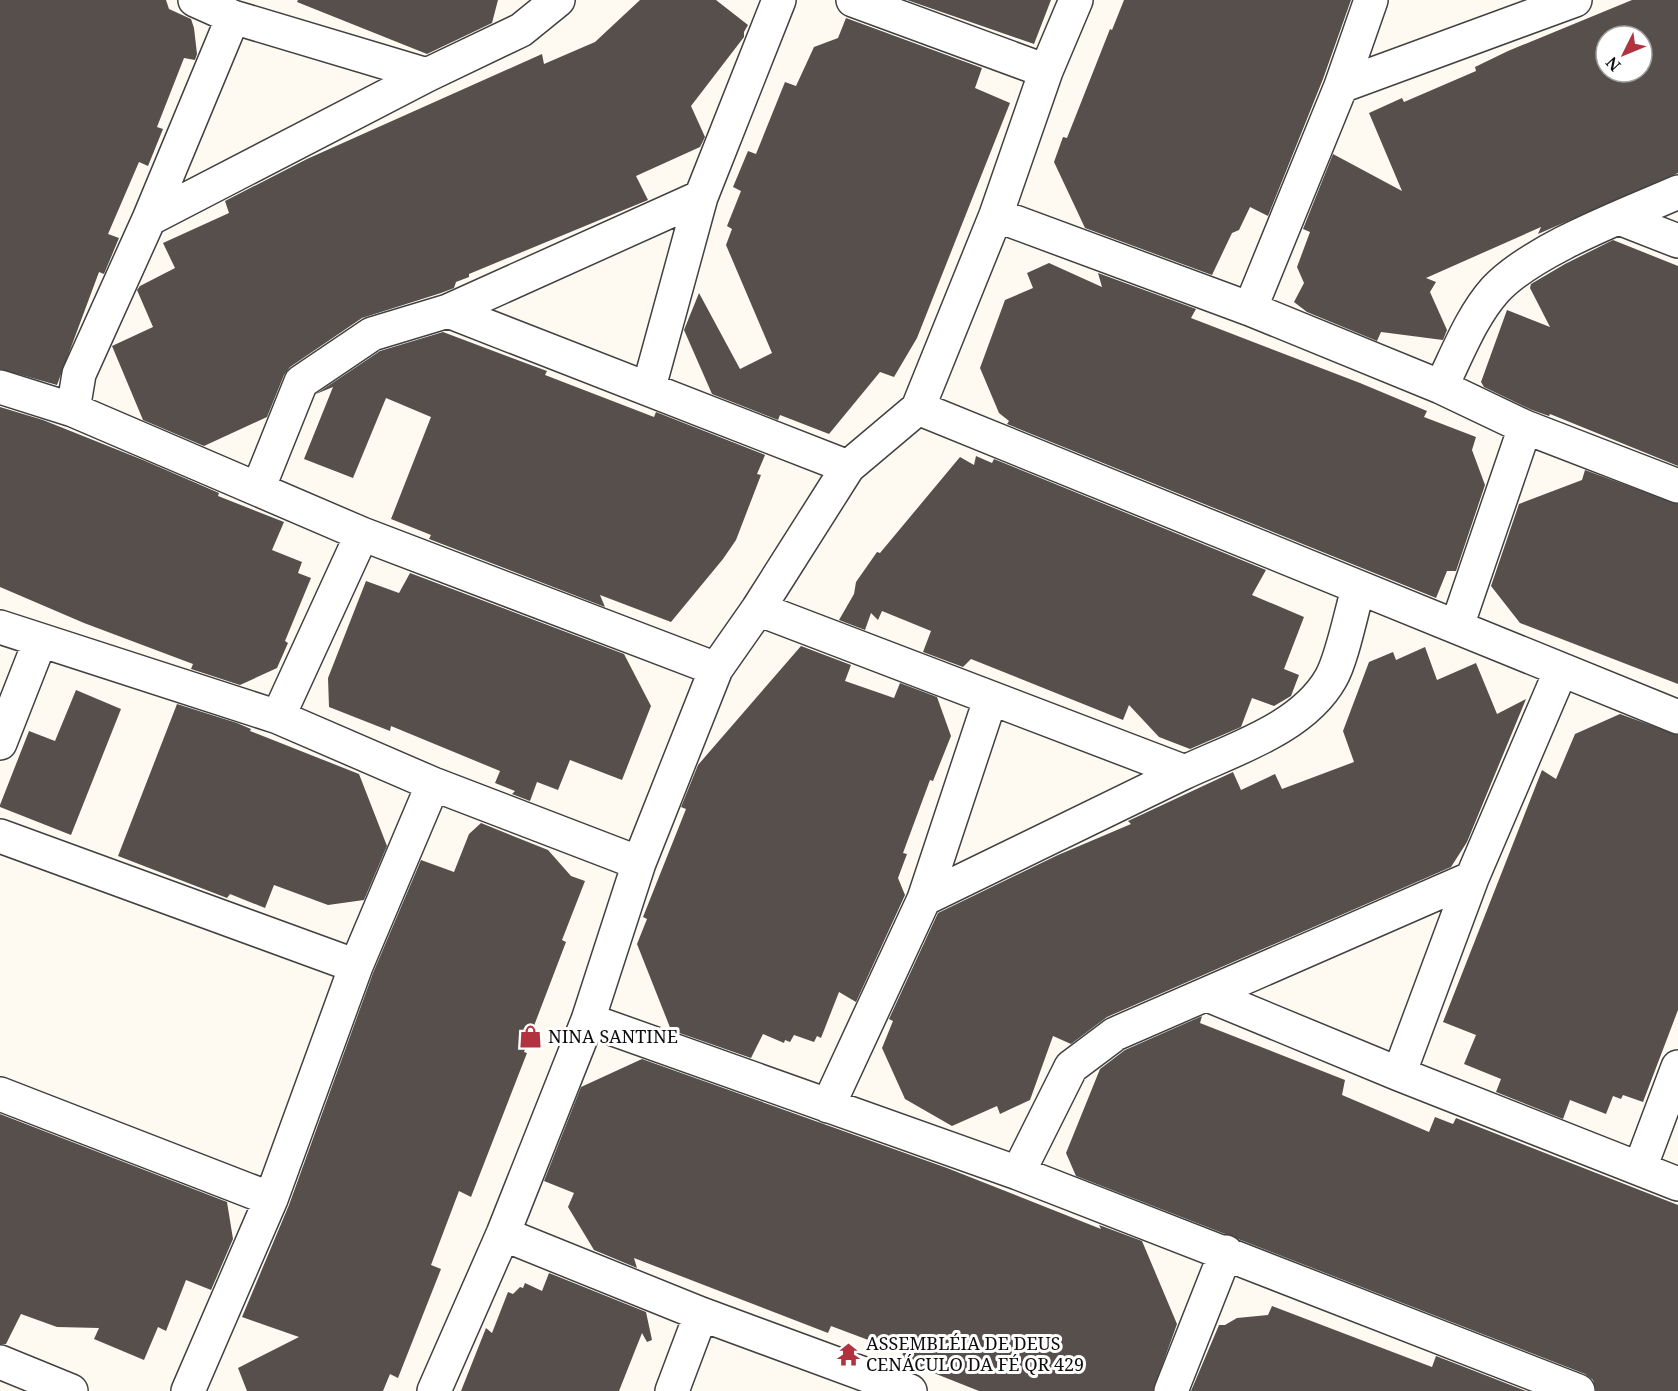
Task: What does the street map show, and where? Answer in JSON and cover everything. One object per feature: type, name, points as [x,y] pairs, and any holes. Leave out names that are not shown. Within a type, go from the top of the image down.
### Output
[{"type":"street","points":[[195,0],[233,17],[427,75]]},
{"type":"street","points":[[149,219],[427,75],[521,30],[558,0]]},
{"type":"street","points":[[649,387],[701,197],[779,0]]},
{"type":"street","points":[[853,0],[1046,71]]},
{"type":"street","points":[[434,1391],[503,1234],[588,1020],[639,863],[716,669],[758,609],[848,467],[918,408],[996,215],[1046,71],[1077,0]]},
{"type":"street","points":[[1250,309],[1341,86],[1371,0]]},
{"type":"street","points":[[1341,86],[1575,0]]},
{"type":"street","points":[[73,410],[79,374],[149,219],[233,17]]},
{"type":"street","points":[[1441,387],[1472,323],[1495,290],[1530,262],[1618,218],[1678,192]]},
{"type":"street","points":[[258,489],[301,382],[372,334],[448,311],[701,197]]},
{"type":"street","points":[[996,215],[1250,309],[1441,387],[1525,428],[1678,486]]},
{"type":"street","points":[[1618,218],[1678,241]]},
{"type":"street","points":[[448,311],[649,387],[848,467]]},
{"type":"street","points":[[0,387],[73,410],[362,534],[716,669]]},
{"type":"street","points":[[918,408],[1358,589],[1457,626],[1678,717]]},
{"type":"street","points":[[1457,626],[1525,428]]},
{"type":"street","points":[[278,717],[362,534]]},
{"type":"street","points":[[924,898],[1278,728],[1311,706],[1332,677],[1358,589]]},
{"type":"street","points":[[758,609],[990,700],[1185,772]]},
{"type":"street","points":[[0,627],[278,717],[433,784],[639,863]]},
{"type":"street","points":[[0,743],[40,641]]},
{"type":"street","points":[[1399,1074],[1472,878],[1561,670]]},
{"type":"street","points":[[828,1106],[924,898],[990,700]]},
{"type":"street","points":[[188,1391],[271,1200],[356,966],[433,784]]},
{"type":"street","points":[[0,836],[356,966]]},
{"type":"street","points":[[1018,1173],[1071,1067],[1116,1034],[1472,878]]},
{"type":"street","points":[[1208,995],[1399,1074],[1678,1184]]},
{"type":"street","points":[[588,1020],[1018,1173],[1226,1252],[1578,1391]]},
{"type":"street","points":[[1640,1168],[1678,1066]]},
{"type":"street","points":[[0,1094],[271,1200]]},
{"type":"street","points":[[503,1234],[701,1314],[910,1391]]},
{"type":"street","points":[[1170,1391],[1226,1252]]},
{"type":"street","points":[[672,1391],[701,1314]]},
{"type":"street","points":[[0,1362],[71,1391]]},
{"type":"building","points":[[0,0],[166,0],[169,9],[191,19],[194,28],[197,54],[195,60],[184,58],[157,127],[163,129],[148,166],[139,162],[108,234],[119,238],[104,274],[99,272],[57,385],[0,369]]},
{"type":"building","points":[[298,0],[498,0],[492,23],[427,54],[297,2]]},
{"type":"building","points":[[640,0],[716,0],[748,25],[744,37],[691,106],[705,137],[700,147],[636,176],[648,200],[469,274],[469,277],[456,282],[454,288],[362,318],[290,367],[284,375],[267,417],[204,446],[143,420],[112,346],[153,327],[137,290],[140,286],[175,268],[163,243],[229,213],[225,201],[307,159],[542,54],[544,64],[595,42]]},
{"type":"building","points":[[907,0],[1051,0],[1034,44]]},
{"type":"building","points":[[1124,0],[1351,0],[1323,79],[1268,216],[1250,207],[1239,230],[1232,233],[1212,275],[1085,228],[1054,162],[1063,137],[1067,138],[1110,29],[1112,30]]},
{"type":"building","points":[[1632,0],[1678,0],[1678,173],[1538,234],[1541,227],[1426,278],[1436,282],[1430,292],[1447,330],[1443,340],[1381,332],[1377,341],[1307,312],[1294,302],[1304,283],[1297,267],[1310,232],[1303,229],[1333,154],[1402,191],[1369,113],[1402,98],[1404,102],[1476,71],[1475,67]]},
{"type":"building","points":[[846,18],[982,68],[975,88],[1010,103],[917,338],[894,377],[880,372],[829,434],[780,415],[778,420],[712,394],[684,330],[699,293],[740,369],[772,353],[726,245],[732,229],[727,226],[741,191],[733,187],[748,151],[756,154],[785,82],[796,86],[814,47],[838,38]]},
{"type":"building","points":[[1613,240],[1678,266],[1678,466],[1550,414],[1549,416],[1532,410],[1484,387],[1481,382],[1507,310],[1550,327],[1530,288],[1531,284]]},
{"type":"building","points":[[1049,263],[1102,287],[1098,273],[1196,309],[1191,318],[1360,383],[1427,411],[1424,417],[1476,437],[1472,450],[1485,485],[1456,571],[1447,571],[1436,598],[1007,424],[1009,421],[999,413],[980,368],[1005,300],[1033,288],[1027,273]]},
{"type":"building","points":[[443,332],[547,371],[545,375],[654,417],[656,412],[765,455],[757,474],[761,475],[736,540],[671,622],[600,595],[605,607],[429,539],[431,535],[391,519],[431,417],[386,398],[353,478],[304,459],[333,387],[316,394],[380,351]]},
{"type":"building","points":[[0,407],[43,420],[143,460],[219,493],[218,496],[284,522],[272,550],[302,562],[298,573],[311,578],[285,641],[288,643],[277,668],[240,685],[191,669],[193,664],[84,623],[0,587]]},
{"type":"building","points":[[976,456],[992,463],[994,459],[1266,570],[1252,595],[1304,617],[1284,669],[1299,675],[1291,696],[1274,706],[1252,698],[1241,727],[1190,749],[1159,737],[1129,705],[1123,720],[971,659],[963,667],[923,652],[931,631],[882,611],[878,620],[871,613],[865,630],[839,620],[854,594],[856,582],[877,552],[880,553],[960,457],[974,465]]},
{"type":"building","points":[[1585,470],[1678,504],[1678,684],[1520,623],[1491,586],[1519,504],[1582,480]]},
{"type":"building","points":[[410,573],[624,654],[651,706],[622,780],[570,760],[558,790],[537,782],[530,801],[512,794],[515,791],[495,783],[500,771],[391,726],[390,731],[329,707],[328,678],[366,581],[399,593]]},
{"type":"building","points":[[801,646],[851,665],[845,681],[894,698],[900,683],[937,697],[951,736],[933,781],[930,780],[903,853],[907,854],[898,878],[905,895],[856,1002],[839,992],[821,1038],[817,1036],[814,1042],[794,1035],[790,1042],[785,1040],[784,1043],[763,1034],[751,1058],[671,1030],[637,944],[647,919],[643,917],[686,809],[681,807],[698,765]]},
{"type":"building","points":[[1425,647],[1437,680],[1476,663],[1497,714],[1526,699],[1467,842],[1451,867],[1107,1017],[1071,1044],[1053,1036],[1030,1100],[1000,1114],[997,1106],[952,1126],[905,1099],[882,1048],[893,1021],[889,1019],[938,913],[1058,855],[1131,824],[1128,821],[1233,772],[1241,790],[1275,774],[1282,789],[1354,762],[1343,731],[1369,662],[1393,652],[1396,660]]},
{"type":"building","points":[[76,690],[121,709],[71,835],[0,807],[0,805],[29,731],[55,741]]},
{"type":"building","points":[[177,704],[237,723],[251,729],[250,731],[359,774],[387,846],[364,900],[328,905],[274,885],[265,908],[230,894],[227,898],[118,856]]},
{"type":"building","points":[[1620,714],[1678,735],[1678,1010],[1643,1102],[1623,1095],[1621,1099],[1613,1096],[1606,1114],[1570,1100],[1563,1119],[1496,1092],[1501,1079],[1464,1064],[1476,1035],[1443,1022],[1542,770],[1556,779],[1575,734]]},
{"type":"building","points":[[481,823],[548,850],[571,876],[585,881],[562,940],[566,942],[524,1052],[527,1053],[471,1197],[459,1191],[431,1265],[441,1269],[398,1378],[390,1374],[383,1391],[247,1391],[238,1368],[299,1337],[242,1317],[289,1205],[373,973],[421,860],[454,872],[469,834]]},
{"type":"building","points":[[1202,1016],[1200,1023],[1345,1080],[1342,1095],[1429,1132],[1435,1117],[1453,1124],[1456,1118],[1678,1205],[1678,1391],[1596,1391],[1593,1380],[1585,1374],[1076,1176],[1066,1153],[1100,1069],[1125,1050]]},
{"type":"building","points":[[642,1059],[947,1168],[1101,1229],[1099,1225],[1142,1241],[1177,1324],[1153,1391],[979,1391],[901,1360],[903,1353],[831,1326],[828,1333],[634,1258],[637,1268],[594,1250],[568,1207],[574,1193],[544,1181],[581,1087]]},
{"type":"building","points":[[0,1114],[227,1202],[233,1239],[211,1290],[186,1280],[166,1331],[158,1327],[144,1360],[94,1339],[99,1328],[57,1327],[21,1314],[6,1344],[0,1344]]},
{"type":"building","points":[[549,1273],[646,1312],[652,1340],[647,1342],[642,1333],[619,1391],[461,1391],[486,1328],[492,1333],[508,1292],[513,1294],[520,1287],[523,1288],[525,1283],[542,1291]]},
{"type":"building","points":[[1272,1306],[1432,1367],[1436,1356],[1526,1391],[1191,1391],[1219,1325],[1225,1325],[1237,1318],[1268,1315]]},
{"type":"place","name":"NINA SANTINE","points":[[530,1037]]},
{"type":"place","name":"ASSEMBLÉIA DE DEUS CENÁCULO DA FÉ QR 429","points":[[848,1354]]}]
